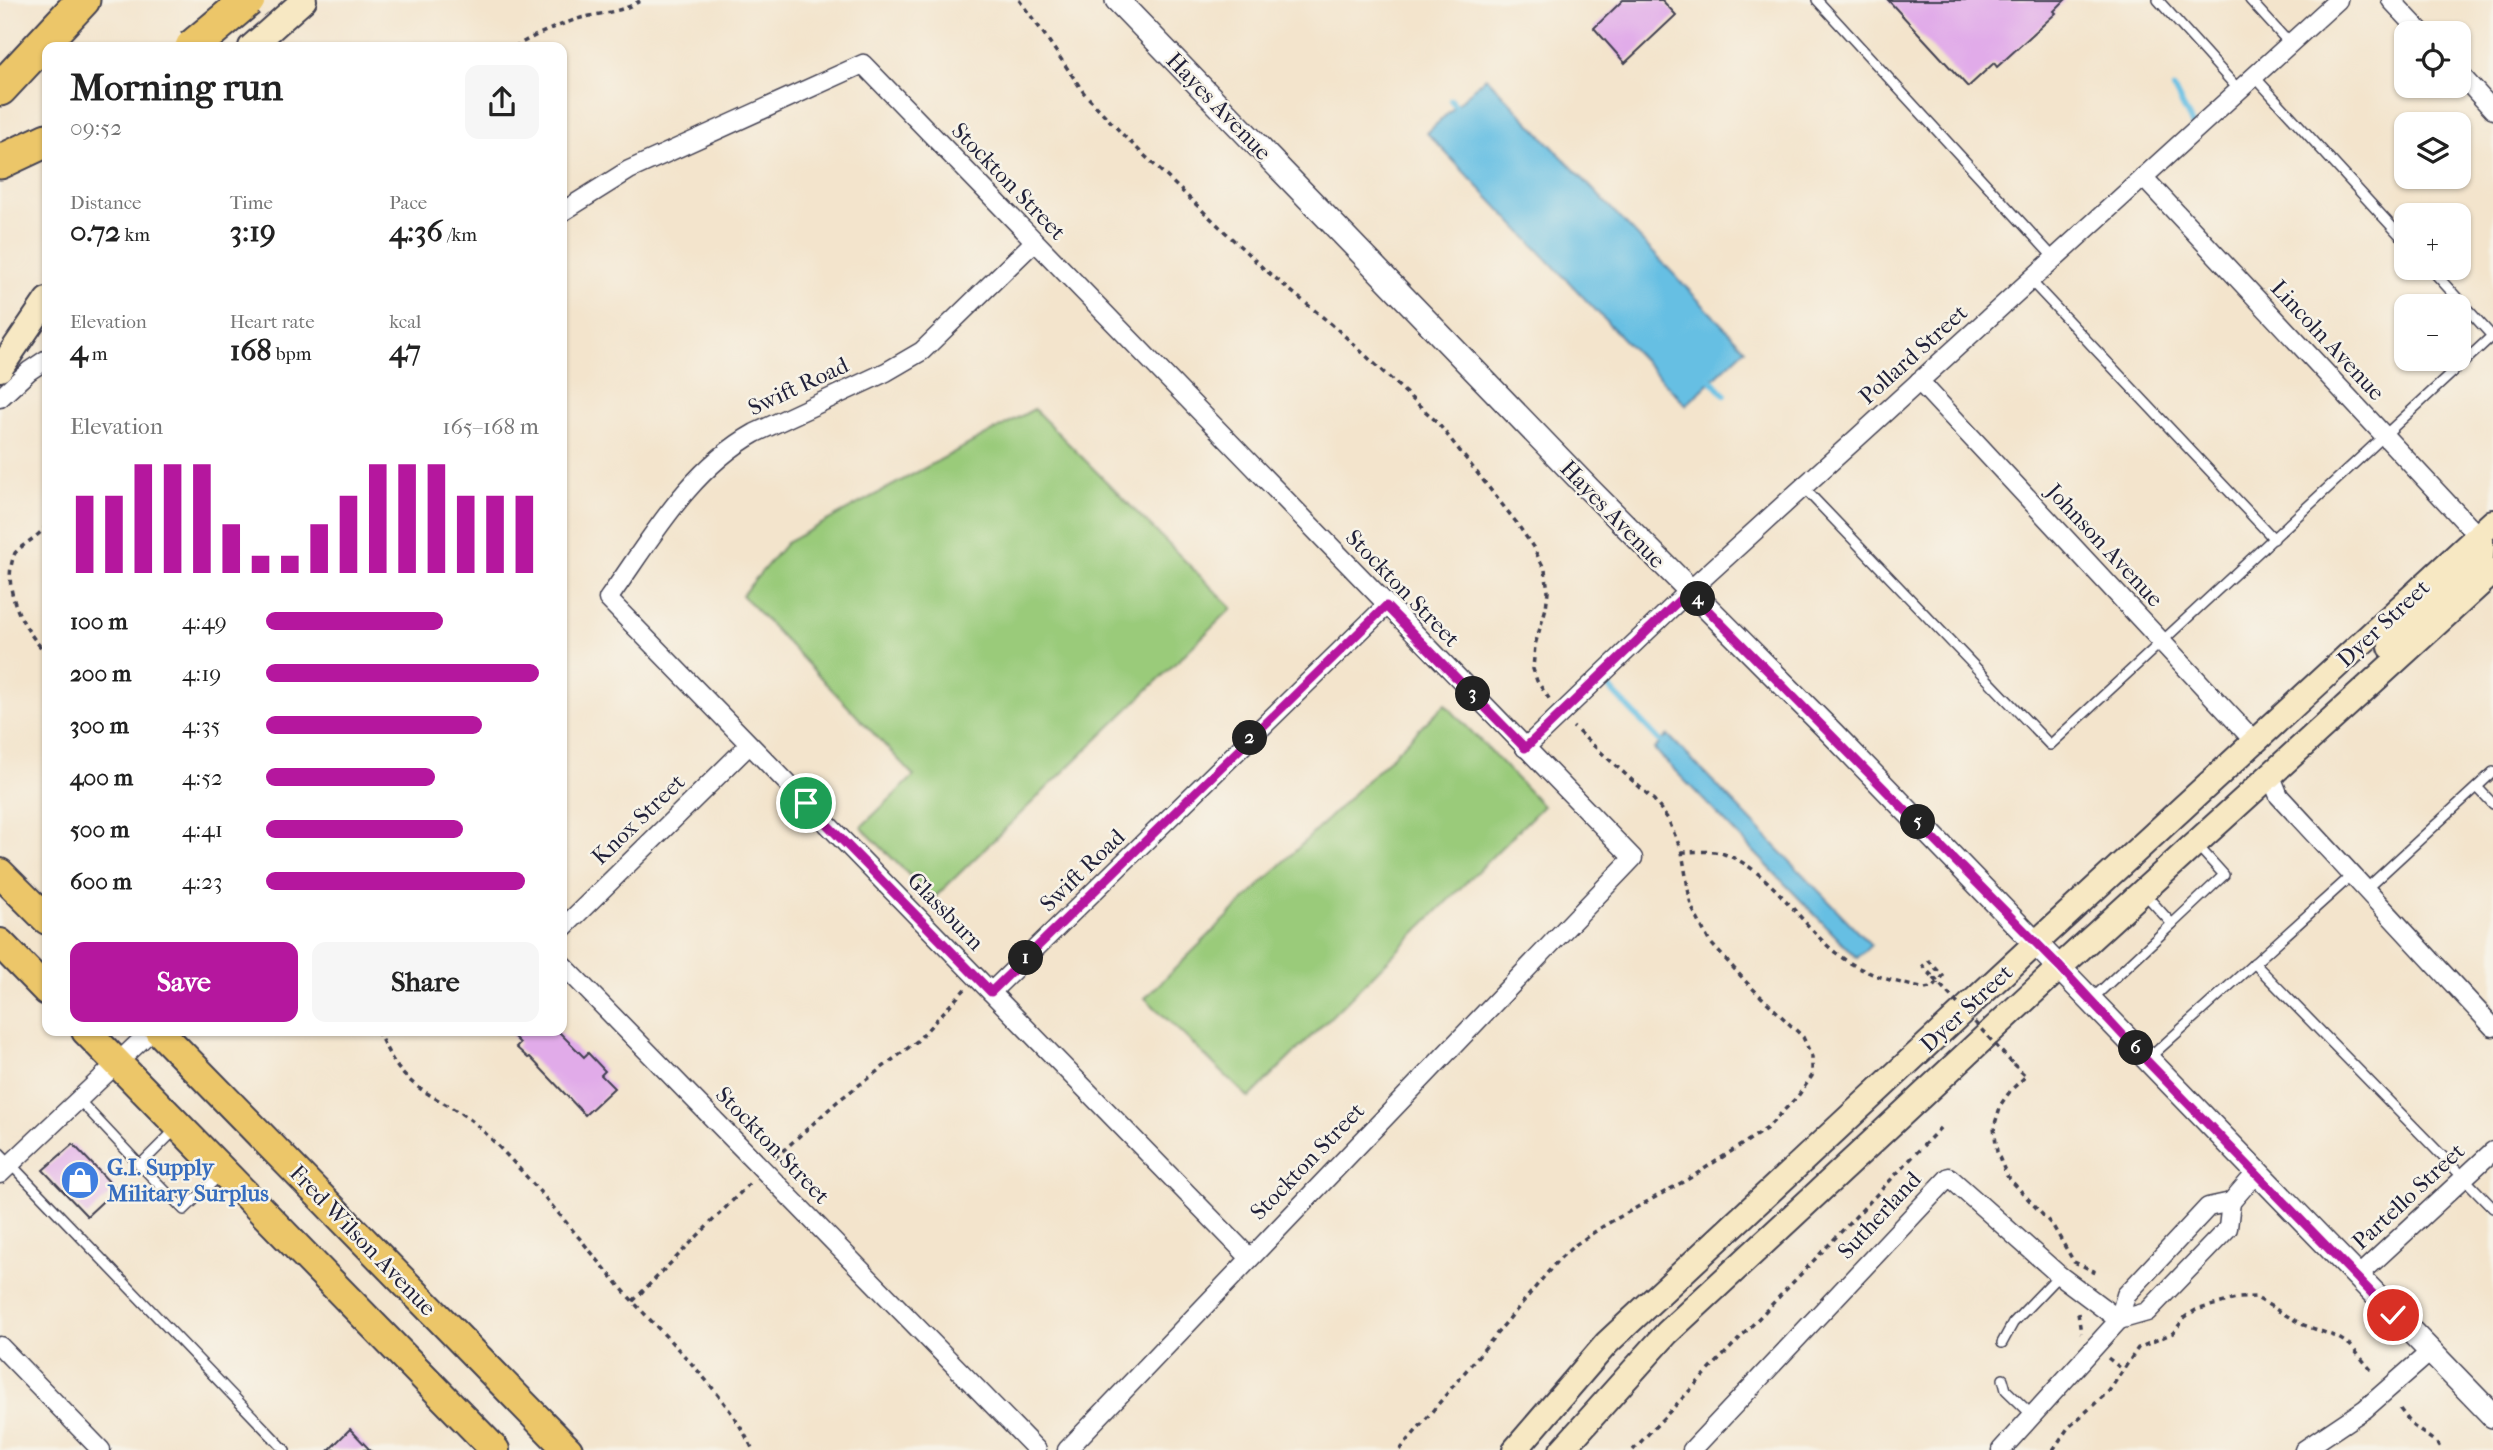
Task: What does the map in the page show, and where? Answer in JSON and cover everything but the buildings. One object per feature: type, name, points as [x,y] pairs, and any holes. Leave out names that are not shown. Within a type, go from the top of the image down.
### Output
[{"type":"highway","points":[[44,42],[83,0]]},
{"type":"highway","points":[[198,42],[248,0]]},
{"type":"highway","points":[[0,89],[42,44]]},
{"type":"highway","points":[[0,162],[42,142]]},
{"type":"main road","points":[[196,42],[226,0]]},
{"type":"main road","points":[[257,42],[304,0]]},
{"type":"main road","points":[[0,369],[42,307]]},
{"type":"main road","points":[[2364,688],[2378,662],[2414,620],[2481,557],[2486,529]]},
{"type":"main road","name":"Dyer Street","points":[[1516,1450],[1606,1343],[2486,529]]},
{"type":"main road","name":"Dyer Street","points":[[1562,1450],[1667,1333],[2142,891],[2492,575]]},
{"type":"main road","points":[[0,873],[42,915]]},
{"type":"main road","points":[[0,943],[42,986]]},
{"type":"main road","points":[[91,1036],[495,1450]]},
{"type":"main road","name":"Fred Wilson Avenue","points":[[164,1036],[568,1450]]},
{"type":"street","name":"Hayes Avenue","points":[[1117,0],[1689,591],[2060,967],[2146,1060],[2493,1416]]},
{"type":"street","name":"Pollard Street","points":[[1525,748],[1689,591],[2338,0]]},
{"type":"street","points":[[2392,0],[2411,21]]},
{"type":"street","name":"Stockton Street","points":[[567,209],[629,170],[863,64],[1633,858],[1067,1450]]},
{"type":"street","points":[[2471,86],[2493,110]]},
{"type":"street","name":"Lincoln Avenue","points":[[2143,177],[2384,436],[2486,529]]},
{"type":"street","name":"Swift Road","points":[[608,599],[672,508],[717,458],[755,433],[886,372],[922,351],[1034,242]]},
{"type":"street","points":[[0,398],[42,362]]},
{"type":"street","name":"Johnson Avenue","points":[[1919,381],[2255,743]]},
{"type":"street","name":"Glassburn","points":[[608,599],[1249,1257]]},
{"type":"street","name":"Swift Road","points":[[991,992],[1386,606]]},
{"type":"street","name":"Knox Street","points":[[567,924],[749,745]]},
{"type":"street","points":[[2270,774],[2279,796],[2493,1027]]},
{"type":"street","name":"Stockton Street","points":[[567,969],[1037,1450]]},
{"type":"street","points":[[4,1164],[79,1100],[146,1036]]},
{"type":"street","name":"Partello Street","points":[[2357,1277],[2493,1151]]},
{"type":"street","points":[[2119,1320],[2147,1312],[2228,1228],[2231,1202],[2256,1173]]},
{"type":"street","name":"Sutherland","points":[[1692,1450],[1949,1177],[2059,1275],[2119,1320]]},
{"type":"street","points":[[2001,1450],[2119,1320],[2126,1294],[2208,1207],[2231,1202]]},
{"type":"street","points":[[0,1346],[101,1450]]},
{"type":"street","points":[[2304,1450],[2365,1409],[2430,1352]]},
{"type":"lane","points":[[1817,0],[2054,258]]},
{"type":"lane","points":[[2158,0],[2239,90]]},
{"type":"lane","points":[[2250,0],[2290,44]]},
{"type":"lane","points":[[2254,76],[2394,229]]},
{"type":"lane","points":[[2030,280],[2274,539]]},
{"type":"lane","points":[[1803,487],[2050,745],[2493,335],[2441,280]]},
{"type":"lane","points":[[2365,890],[2493,772]]},
{"type":"lane","points":[[2477,787],[2493,804]]},
{"type":"lane","points":[[2091,1000],[2224,876],[2195,843]]},
{"type":"lane","points":[[2146,1060],[2351,876]]},
{"type":"lane","points":[[2142,891],[2172,924]]},
{"type":"lane","points":[[2255,962],[2493,1208]]},
{"type":"lane","points":[[79,1100],[184,1210],[223,1171]]},
{"type":"lane","points":[[140,1165],[179,1126]]},
{"type":"lane","points":[[4,1164],[285,1450]]},
{"type":"lane","points":[[2002,1343],[2013,1323],[2059,1275]]},
{"type":"lane","points":[[2003,1379],[2006,1390],[2033,1416]]},
{"type":"path","points":[[525,42],[555,28],[618,10],[641,0]]},
{"type":"path","points":[[4,572],[12,556],[31,543],[42,531]]},
{"type":"path","points":[[13,615],[42,648]]},
{"type":"path","points":[[1682,852],[1724,854],[1747,865],[1836,953],[1864,972],[1925,989],[1934,987],[1943,976],[1929,961],[1923,966],[2026,1076],[2001,1104],[1994,1127],[1997,1152],[2007,1177],[2053,1226],[2074,1262],[2094,1271],[2077,1310],[2082,1339],[2123,1370]]},
{"type":"path","points":[[633,1301],[763,1170],[838,1101],[916,1042],[976,977]]},
{"type":"path","points":[[379,1036],[394,1063],[408,1079],[463,1113],[498,1146],[565,1220],[726,1405],[753,1450]]},
{"type":"path","points":[[1633,1450],[1942,1126]]},
{"type":"path","points":[[2053,1450],[2068,1428],[2109,1391],[2138,1348],[2173,1333],[2185,1317],[2196,1310],[2239,1298],[2255,1297],[2301,1324],[2337,1337],[2350,1345],[2372,1371]]},
{"type":"path","points":[[2400,1409],[2413,1426],[2437,1443],[2442,1450]]},
{"type":"green space","points":[[1034,409],[1232,608],[933,899],[861,827],[914,776],[742,595],[786,543]]},
{"type":"green space","points":[[1445,704],[1543,806],[1249,1098],[1145,998]]},
{"type":"water","points":[[1486,77],[1745,349],[1686,405],[1427,133]]},
{"type":"water","points":[[1668,735],[1871,945],[1857,958],[1654,749]]},
{"type":"waterway","points":[[2174,89],[2194,128]]},
{"type":"waterway","points":[[1451,100],[1456,106]]},
{"type":"waterway","points":[[1712,381],[1725,395]]},
{"type":"waterway","points":[[1600,678],[1661,742]]},
{"type":"place","name":"G.I. Supply Military Surplus","points":[[80,1180]]},
{"type":"route","points":[[806,803],[991,992],[1386,606],[1525,748],[1689,591],[2060,967],[2146,1060],[2393,1315]]}]
